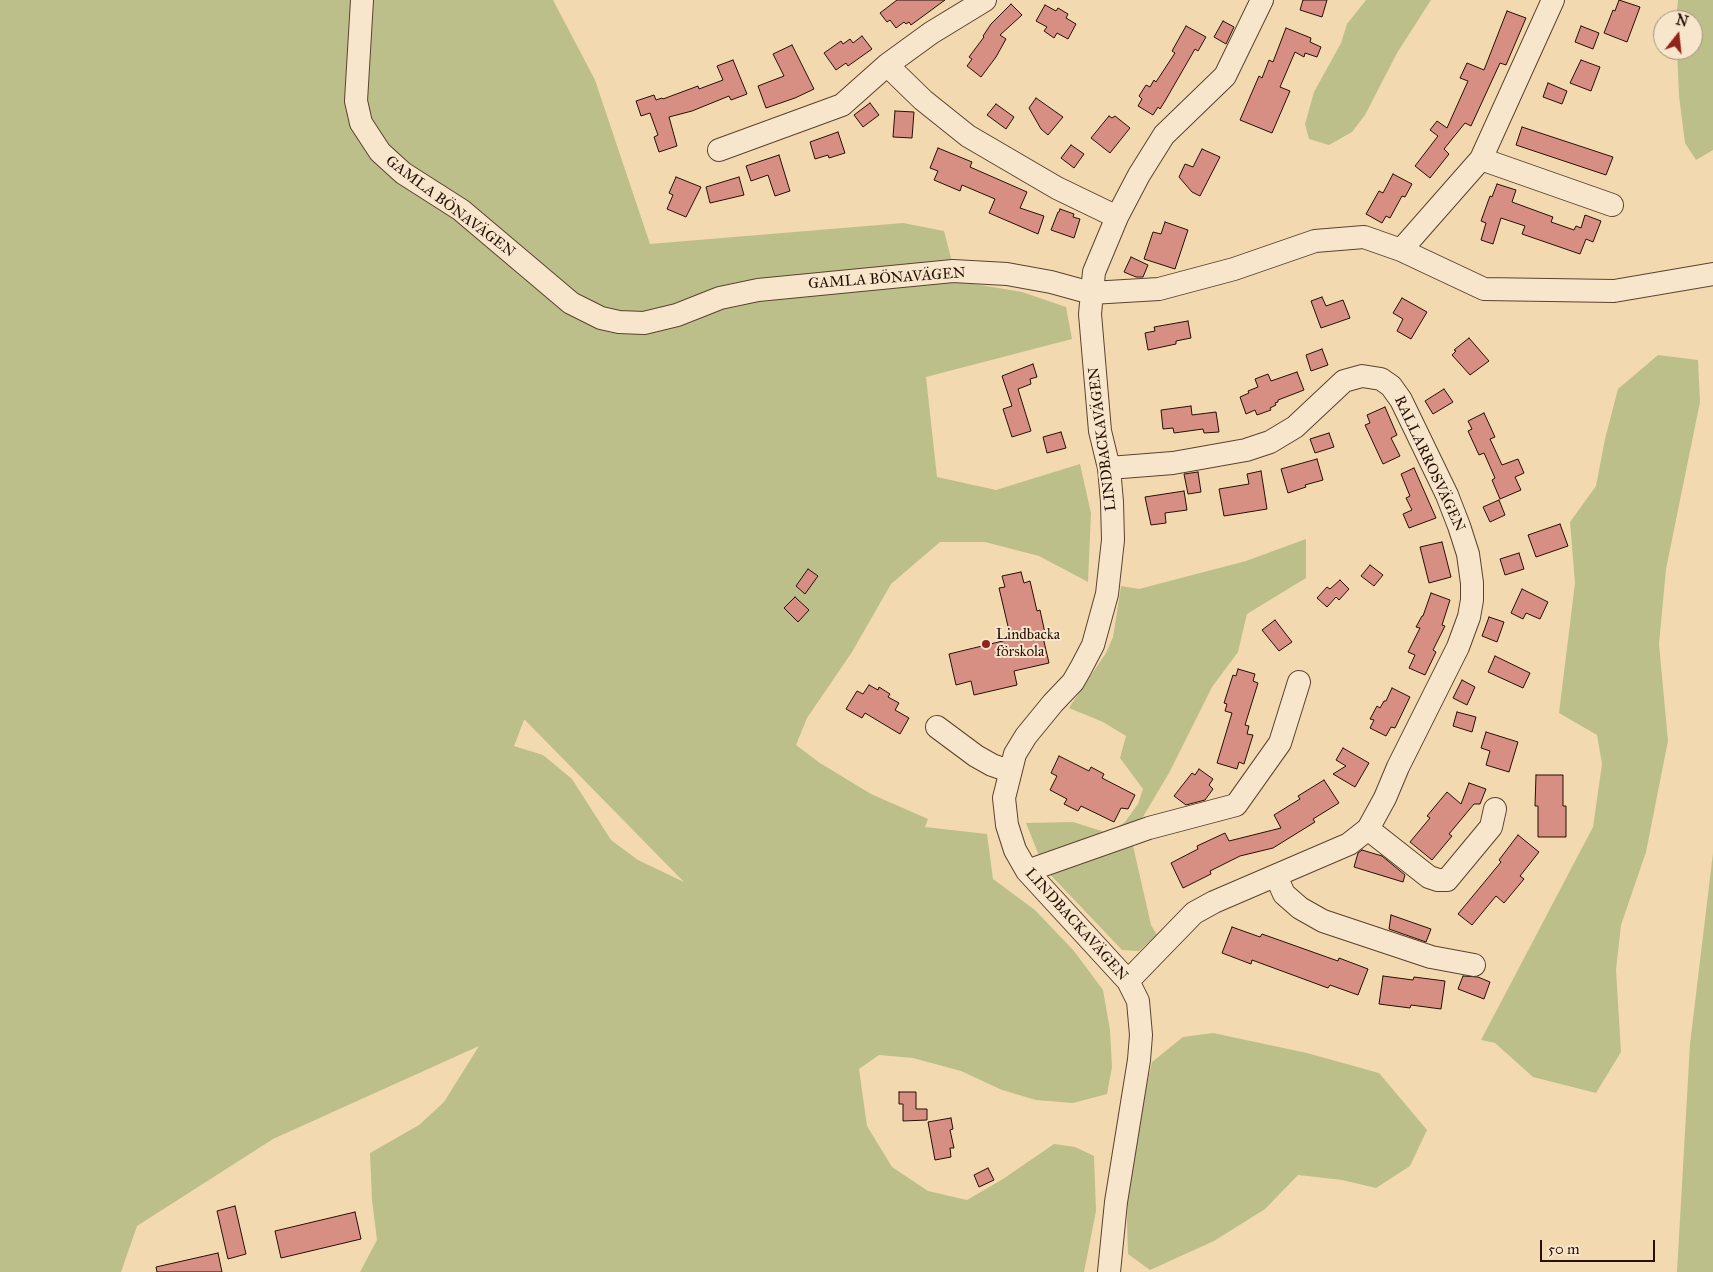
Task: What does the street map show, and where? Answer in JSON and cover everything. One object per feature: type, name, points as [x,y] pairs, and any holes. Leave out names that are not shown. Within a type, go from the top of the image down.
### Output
[{"type":"street","name":"GAMLA BÖNAVÄGEN","points":[[362,0],[356,101],[361,123],[380,152],[403,173],[461,210],[571,303],[601,318],[619,322],[644,322],[677,315],[720,298],[758,290],[953,271],[1007,274],[1051,282],[1091,293],[1159,289],[1234,269],[1314,241],[1364,237],[1401,250],[1484,289],[1614,291],[1713,274]]},
{"type":"street","points":[[718,150],[842,105],[887,65],[931,33],[985,0]]},
{"type":"street","name":"LINDBACKAVÄGEN","points":[[1109,1272],[1116,1202],[1139,1060],[1141,1035],[1138,1001],[1128,981],[1026,871],[1015,850],[1007,825],[1004,798],[1009,771],[1015,754],[1026,736],[1077,675],[1093,645],[1107,594],[1113,540],[1112,502],[1109,468],[1100,431],[1090,314],[1094,272],[1117,217],[1139,175],[1164,135],[1225,76],[1262,0]]},
{"type":"street","points":[[1401,250],[1482,159],[1553,0]]},
{"type":"street","points":[[887,65],[923,100],[968,136],[1057,188],[1117,217]]},
{"type":"street","points":[[1482,159],[1612,205]]},
{"type":"street","name":"RALLARROSVÄGEN","points":[[1109,468],[1173,462],[1246,450],[1270,442],[1295,427],[1344,381],[1362,376],[1381,379],[1391,386],[1401,400],[1459,526],[1468,554],[1472,600],[1469,618],[1458,647],[1398,767],[1386,798],[1368,829],[1349,844],[1214,902],[1194,913],[1128,981]]},
{"type":"street","points":[[1026,871],[1149,828],[1236,805],[1280,743],[1300,682]]},
{"type":"street","points":[[937,727],[976,756],[992,765],[1009,771]]},
{"type":"street","points":[[1368,829],[1429,876],[1438,880],[1447,880],[1491,827],[1495,809]]},
{"type":"street","points":[[1276,876],[1284,894],[1300,908],[1323,921],[1431,957],[1474,964]]},
{"type":"green space","points":[[0,0],[553,0],[595,80],[650,244],[903,223],[944,231],[957,281],[1022,292],[1066,307],[1072,339],[926,377],[937,477],[996,490],[1080,464],[1091,513],[1088,582],[1039,556],[985,542],[940,542],[891,584],[852,652],[807,718],[796,745],[820,763],[871,794],[928,819],[925,827],[987,834],[993,879],[1035,910],[1074,951],[1103,990],[1110,1030],[1112,1067],[1107,1094],[1073,1103],[1036,1100],[1002,1090],[961,1071],[913,1058],[879,1055],[859,1069],[867,1126],[892,1167],[928,1191],[967,1200],[1003,1179],[1054,1144],[1075,1147],[1094,1156],[1096,1211],[1084,1272],[360,1272],[377,1240],[372,1200],[370,1153],[419,1125],[444,1102],[479,1046],[273,1139],[137,1226],[121,1272],[0,1272]],"holes":[[[525,720],[684,882],[638,860],[611,840],[572,779],[543,755],[514,746]]]},
{"type":"green space","points":[[1366,0],[1431,0],[1397,53],[1365,115],[1352,132],[1329,145],[1309,139],[1305,124],[1314,92],[1341,43],[1347,24]]},
{"type":"green space","points":[[1678,0],[1713,0],[1713,150],[1696,160],[1685,143],[1679,96],[1677,60],[1703,60],[1703,10],[1677,10]]},
{"type":"green space","points":[[1658,355],[1698,360],[1700,402],[1666,569],[1659,644],[1668,741],[1646,852],[1621,925],[1616,970],[1621,1052],[1596,1093],[1533,1077],[1495,1043],[1481,1040],[1593,827],[1602,764],[1597,735],[1559,713],[1575,583],[1570,522],[1596,486],[1605,439],[1618,389]]},
{"type":"green space","points":[[1306,539],[1306,578],[1247,614],[1238,652],[1212,687],[1169,773],[1131,837],[1151,925],[1157,935],[1139,951],[1122,950],[1044,868],[1026,823],[1073,822],[1108,833],[1125,822],[1138,804],[1143,789],[1120,758],[1126,736],[1103,722],[1069,708],[1106,653],[1113,637],[1121,586],[1139,589],[1246,561]]},
{"type":"green space","points":[[1713,853],[1713,1272],[1677,1272],[1690,1044]]},
{"type":"green space","points":[[1213,1033],[1307,1053],[1379,1073],[1427,1130],[1410,1166],[1376,1188],[1342,1180],[1298,1175],[1265,1209],[1214,1241],[1150,1270],[1128,1254],[1127,1220],[1129,1165],[1152,1062],[1183,1037]]},
{"type":"building","points":[[897,0],[945,0],[911,25],[909,22],[906,24],[904,22],[896,28],[890,20],[887,22],[880,13]]},
{"type":"building","points":[[1303,0],[1327,0],[1322,17],[1300,10]]},
{"type":"building","points":[[1619,0],[1640,7],[1627,42],[1604,33]]},
{"type":"building","points":[[1011,4],[1022,15],[1000,35],[1006,39],[996,57],[981,77],[967,66],[972,59],[969,57],[991,24]]},
{"type":"building","points":[[1045,5],[1056,11],[1058,8],[1068,14],[1066,18],[1076,24],[1068,39],[1057,33],[1054,38],[1044,31],[1047,27],[1036,21]]},
{"type":"building","points":[[1507,11],[1526,18],[1506,65],[1500,63],[1471,126],[1465,123],[1444,149],[1449,154],[1430,178],[1415,166],[1438,136],[1430,130],[1437,121],[1447,128],[1468,81],[1460,78],[1467,63],[1484,70]]},
{"type":"building","points":[[1223,21],[1234,27],[1226,44],[1214,37]]},
{"type":"building","points":[[1186,26],[1206,37],[1198,51],[1195,49],[1160,109],[1158,107],[1153,115],[1138,106],[1142,99],[1139,96],[1146,85],[1150,87],[1154,80],[1156,82],[1175,53],[1172,51]]},
{"type":"building","points":[[1581,26],[1599,33],[1593,49],[1575,42]]},
{"type":"building","points":[[1286,28],[1311,38],[1310,42],[1321,47],[1317,57],[1305,53],[1304,57],[1295,52],[1280,87],[1290,91],[1272,133],[1240,120],[1259,76],[1262,78],[1269,60],[1273,62]]},
{"type":"building","points":[[862,36],[872,49],[848,66],[846,63],[836,70],[824,53],[841,41],[843,44],[850,39],[853,43]]},
{"type":"building","points":[[792,45],[814,89],[766,108],[758,86],[784,76],[773,54]]},
{"type":"building","points":[[733,60],[747,94],[731,100],[729,96],[692,111],[669,117],[677,146],[659,152],[654,137],[658,135],[650,113],[641,116],[636,101],[654,95],[656,100],[663,99],[698,86],[699,89],[723,80],[717,66]]},
{"type":"building","points":[[1581,60],[1600,67],[1591,91],[1570,83]]},
{"type":"building","points":[[1548,83],[1567,91],[1562,104],[1543,97]]},
{"type":"building","points":[[1036,98],[1063,117],[1048,135],[1041,129],[1029,108]]},
{"type":"building","points":[[870,103],[879,115],[863,127],[854,115]]},
{"type":"building","points":[[996,104],[1014,117],[1006,129],[987,115]]},
{"type":"building","points":[[895,111],[914,112],[912,138],[893,137]]},
{"type":"building","points":[[1109,116],[1112,118],[1115,116],[1130,128],[1110,153],[1091,138]]},
{"type":"building","points":[[1522,127],[1613,157],[1606,175],[1516,145]]},
{"type":"building","points":[[838,132],[845,153],[829,158],[828,155],[815,159],[810,142]]},
{"type":"building","points":[[1071,145],[1084,154],[1074,168],[1061,158]]},
{"type":"building","points":[[938,148],[972,162],[970,167],[1027,192],[1020,208],[1044,216],[1038,234],[989,213],[995,199],[962,185],[960,191],[934,180],[938,171],[930,168]]},
{"type":"building","points":[[1202,149],[1220,157],[1200,196],[1192,192],[1179,177],[1185,164],[1193,167]]},
{"type":"building","points":[[779,155],[790,191],[775,196],[768,175],[751,181],[746,166]]},
{"type":"building","points":[[1393,174],[1412,184],[1405,197],[1402,196],[1390,218],[1386,216],[1382,223],[1366,214],[1379,191],[1383,193]]},
{"type":"building","points":[[676,177],[701,187],[686,217],[667,209],[673,195],[669,193]]},
{"type":"building","points":[[739,177],[744,195],[710,203],[706,187]]},
{"type":"building","points":[[1497,184],[1516,190],[1512,202],[1553,217],[1551,222],[1574,230],[1576,226],[1581,228],[1585,215],[1601,221],[1593,242],[1586,239],[1580,254],[1522,234],[1525,226],[1501,218],[1493,244],[1481,240],[1486,223],[1481,221],[1490,196],[1492,197]]},
{"type":"building","points":[[1060,209],[1074,214],[1073,217],[1080,219],[1074,238],[1051,230]]},
{"type":"building","points":[[1165,222],[1188,230],[1175,269],[1144,259],[1153,232],[1161,234]]},
{"type":"building","points":[[1131,257],[1148,265],[1143,277],[1136,277],[1124,272]]},
{"type":"building","points":[[1322,297],[1326,306],[1343,300],[1350,318],[1321,328],[1311,301]]},
{"type":"building","points":[[1402,298],[1427,312],[1411,339],[1397,331],[1403,319],[1393,313]]},
{"type":"building","points":[[1188,321],[1191,338],[1176,341],[1176,344],[1148,350],[1145,333],[1155,331],[1154,327]]},
{"type":"building","points":[[1469,338],[1489,361],[1470,375],[1452,355],[1456,351],[1454,350]]},
{"type":"building","points":[[1322,349],[1328,365],[1311,371],[1306,355]]},
{"type":"building","points":[[1033,364],[1037,377],[1030,379],[1031,384],[1018,389],[1031,431],[1012,437],[1003,409],[1012,406],[1002,376]]},
{"type":"building","points":[[1297,372],[1304,390],[1278,400],[1275,403],[1276,405],[1270,408],[1271,410],[1257,415],[1255,410],[1246,414],[1240,397],[1258,387],[1255,379],[1268,374],[1271,381]]},
{"type":"building","points":[[1444,389],[1453,402],[1433,414],[1425,401]]},
{"type":"building","points":[[1191,406],[1192,415],[1216,412],[1219,432],[1204,433],[1203,429],[1174,433],[1173,428],[1163,429],[1161,410]]},
{"type":"building","points":[[1385,407],[1397,435],[1391,438],[1400,456],[1383,464],[1365,425],[1370,423],[1367,415]]},
{"type":"building","points":[[1484,413],[1495,437],[1490,439],[1502,465],[1518,459],[1524,473],[1515,477],[1521,490],[1500,499],[1492,480],[1495,478],[1484,453],[1479,455],[1468,431],[1472,429],[1468,421]]},
{"type":"building","points":[[1061,432],[1066,448],[1047,453],[1043,437]]},
{"type":"building","points":[[1329,433],[1334,447],[1315,453],[1310,439]]},
{"type":"building","points":[[1317,459],[1323,480],[1305,485],[1306,487],[1288,493],[1281,469]]},
{"type":"building","points":[[1414,468],[1436,518],[1409,528],[1403,514],[1412,510],[1406,498],[1410,496],[1401,474]]},
{"type":"building","points":[[1261,471],[1267,509],[1224,516],[1219,489],[1249,484],[1247,474]]},
{"type":"building","points":[[1198,472],[1201,492],[1188,494],[1184,474]]},
{"type":"building","points":[[1184,491],[1187,510],[1165,513],[1166,523],[1151,525],[1145,497]]},
{"type":"building","points":[[1499,500],[1505,515],[1490,522],[1483,507]]},
{"type":"building","points":[[1560,524],[1568,546],[1536,557],[1528,535]]},
{"type":"building","points":[[1442,542],[1451,577],[1429,583],[1420,547]]},
{"type":"building","points":[[1519,553],[1524,569],[1505,575],[1500,559]]},
{"type":"building","points":[[1370,565],[1383,575],[1374,586],[1361,576]]},
{"type":"building","points":[[808,569],[818,576],[805,594],[796,586]]},
{"type":"building","points":[[1021,572],[1024,583],[1030,581],[1037,611],[1040,610],[1045,633],[1042,633],[1049,663],[1014,671],[1017,685],[974,695],[971,681],[956,685],[949,654],[1011,639],[999,588],[1005,587],[1002,576]]},
{"type":"building","points":[[1340,580],[1349,589],[1339,600],[1336,597],[1327,607],[1317,598],[1327,587],[1330,589]]},
{"type":"building","points":[[1522,589],[1548,602],[1540,619],[1526,613],[1523,619],[1511,613]]},
{"type":"building","points":[[1431,593],[1450,600],[1442,625],[1445,626],[1433,650],[1436,652],[1425,675],[1409,668],[1415,655],[1408,652],[1420,628],[1416,627],[1423,616]]},
{"type":"building","points":[[795,597],[809,610],[798,622],[784,608]]},
{"type":"building","points":[[1489,617],[1504,622],[1497,642],[1482,636]]},
{"type":"building","points":[[1275,620],[1292,642],[1279,651],[1262,630]]},
{"type":"building","points":[[1495,656],[1530,673],[1523,688],[1488,672]]},
{"type":"building","points":[[1238,669],[1255,674],[1253,681],[1258,683],[1245,725],[1249,726],[1247,734],[1253,735],[1244,764],[1239,762],[1237,769],[1217,763],[1232,713],[1225,711],[1227,704],[1224,703],[1233,675],[1236,676]]},
{"type":"building","points":[[1462,680],[1475,687],[1467,705],[1453,698]]},
{"type":"building","points":[[869,685],[878,690],[879,687],[890,694],[888,697],[899,703],[895,710],[909,718],[900,734],[865,713],[862,718],[846,709],[857,691],[863,694]]},
{"type":"building","points":[[1392,688],[1410,697],[1395,728],[1391,727],[1386,736],[1370,728],[1374,720],[1370,719],[1377,706],[1380,708],[1384,701],[1386,701]]},
{"type":"building","points":[[1457,712],[1476,717],[1472,732],[1453,726]]},
{"type":"building","points":[[1486,732],[1518,742],[1509,772],[1486,765],[1490,751],[1481,748]]},
{"type":"building","points":[[1343,748],[1369,763],[1355,787],[1333,774],[1346,766],[1336,760]]},
{"type":"building","points":[[1059,756],[1089,771],[1091,767],[1104,774],[1102,778],[1135,795],[1128,809],[1121,808],[1114,822],[1081,806],[1078,811],[1064,804],[1067,799],[1050,790],[1057,776],[1051,773]]},
{"type":"building","points":[[1199,769],[1213,779],[1209,785],[1213,789],[1205,800],[1186,805],[1174,796],[1192,773],[1195,775]]},
{"type":"building","points":[[1536,775],[1563,775],[1566,837],[1538,837],[1538,806],[1535,806]]},
{"type":"building","points":[[1324,780],[1339,803],[1313,819],[1315,822],[1273,848],[1240,856],[1210,871],[1211,874],[1183,888],[1171,863],[1198,849],[1197,846],[1225,833],[1229,841],[1281,828],[1274,815],[1300,799],[1298,796]]},
{"type":"building","points":[[1469,783],[1486,789],[1480,804],[1474,804],[1449,834],[1452,836],[1432,860],[1410,842],[1430,818],[1427,816],[1447,792],[1461,804]]},
{"type":"building","points":[[1518,835],[1539,852],[1520,876],[1524,879],[1504,903],[1496,896],[1472,925],[1458,914],[1501,862],[1499,860]]},
{"type":"building","points":[[1362,850],[1382,856],[1405,875],[1403,882],[1354,867],[1358,853]]},
{"type":"building","points":[[1391,915],[1431,929],[1426,942],[1389,929]]},
{"type":"building","points":[[1232,927],[1260,937],[1262,934],[1338,961],[1339,958],[1368,969],[1358,995],[1330,985],[1328,988],[1252,960],[1251,964],[1222,953]]},
{"type":"building","points":[[1383,976],[1413,980],[1414,977],[1445,981],[1441,1009],[1411,1005],[1410,1008],[1379,1004]]},
{"type":"building","points":[[1463,976],[1478,977],[1490,982],[1484,999],[1458,989]]},
{"type":"building","points":[[899,1092],[916,1092],[916,1109],[927,1109],[927,1120],[903,1121],[903,1104],[899,1104]]},
{"type":"building","points":[[951,1118],[953,1129],[950,1130],[954,1148],[950,1148],[951,1157],[935,1160],[928,1122]]},
{"type":"building","points":[[988,1168],[994,1180],[979,1187],[974,1175]]},
{"type":"building","points":[[235,1206],[246,1254],[228,1259],[217,1211]]},
{"type":"building","points":[[355,1212],[361,1239],[281,1258],[275,1231]]},
{"type":"building","points":[[218,1253],[222,1272],[157,1272],[156,1267]]},
{"type":"place","name":"Lindbacka förskola","points":[[986,644]]}]
